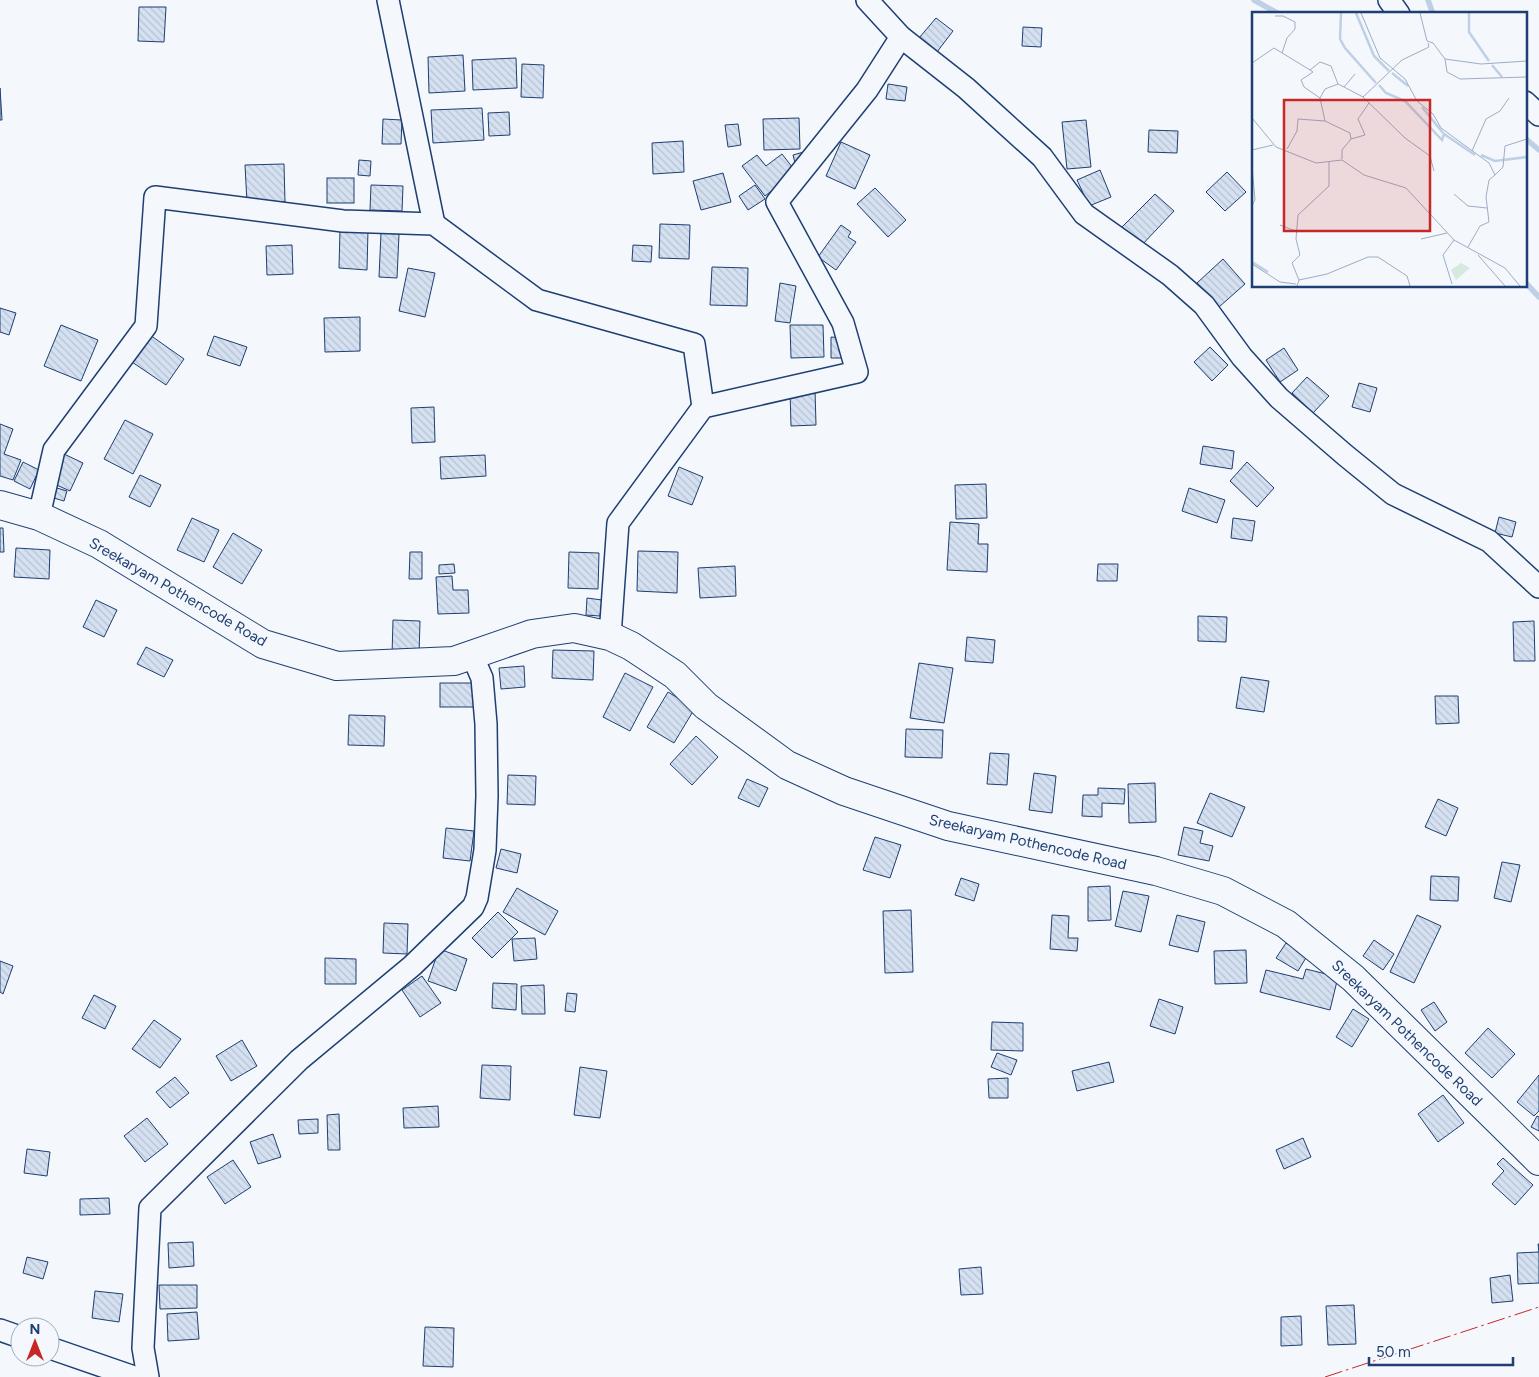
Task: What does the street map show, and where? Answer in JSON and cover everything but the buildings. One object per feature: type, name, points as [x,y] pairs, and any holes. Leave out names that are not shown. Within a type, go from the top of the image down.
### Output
[{"type":"main road","name":"Sreekaryam Pothencode Road","points":[[0,505],[39,516],[99,544],[263,644],[337,666],[454,661],[532,634],[574,628],[610,636],[631,646],[675,675],[706,706],[787,766],[844,791],[948,826],[1156,872],[1223,891],[1286,924],[1353,978],[1539,1160]]},
{"type":"street","points":[[388,0],[434,224]]},
{"type":"street","points":[[868,0],[901,37],[966,88],[1042,157],[1084,214],[1170,275],[1204,305],[1242,357],[1279,398],[1393,494],[1488,541],[1539,587]]},
{"type":"street","points":[[1389,0],[1398,12]]},
{"type":"street","points":[[610,636],[618,523],[703,407],[858,372],[844,323],[777,202],[867,90],[901,37]]},
{"type":"street","points":[[1526,103],[1539,115]]},
{"type":"street","points":[[39,516],[54,450],[146,326],[155,197],[343,221],[434,224],[537,300],[694,344],[703,407]]},
{"type":"street","points":[[148,1377],[144,1330],[150,1208],[298,1060],[412,966],[454,928],[475,902],[485,850],[486,724],[482,678],[472,655]]},
{"type":"street","points":[[60,1351],[134,1377]]},
{"type":"waterway","points":[[1254,0],[1275,12]]},
{"type":"waterway","points":[[1428,0],[1432,12]]},
{"type":"waterway","points":[[1526,139],[1539,150]]},
{"type":"waterway","points":[[1526,283],[1539,297]]},
{"type":"power","points":[[1325,1377],[1539,1307]]}]
